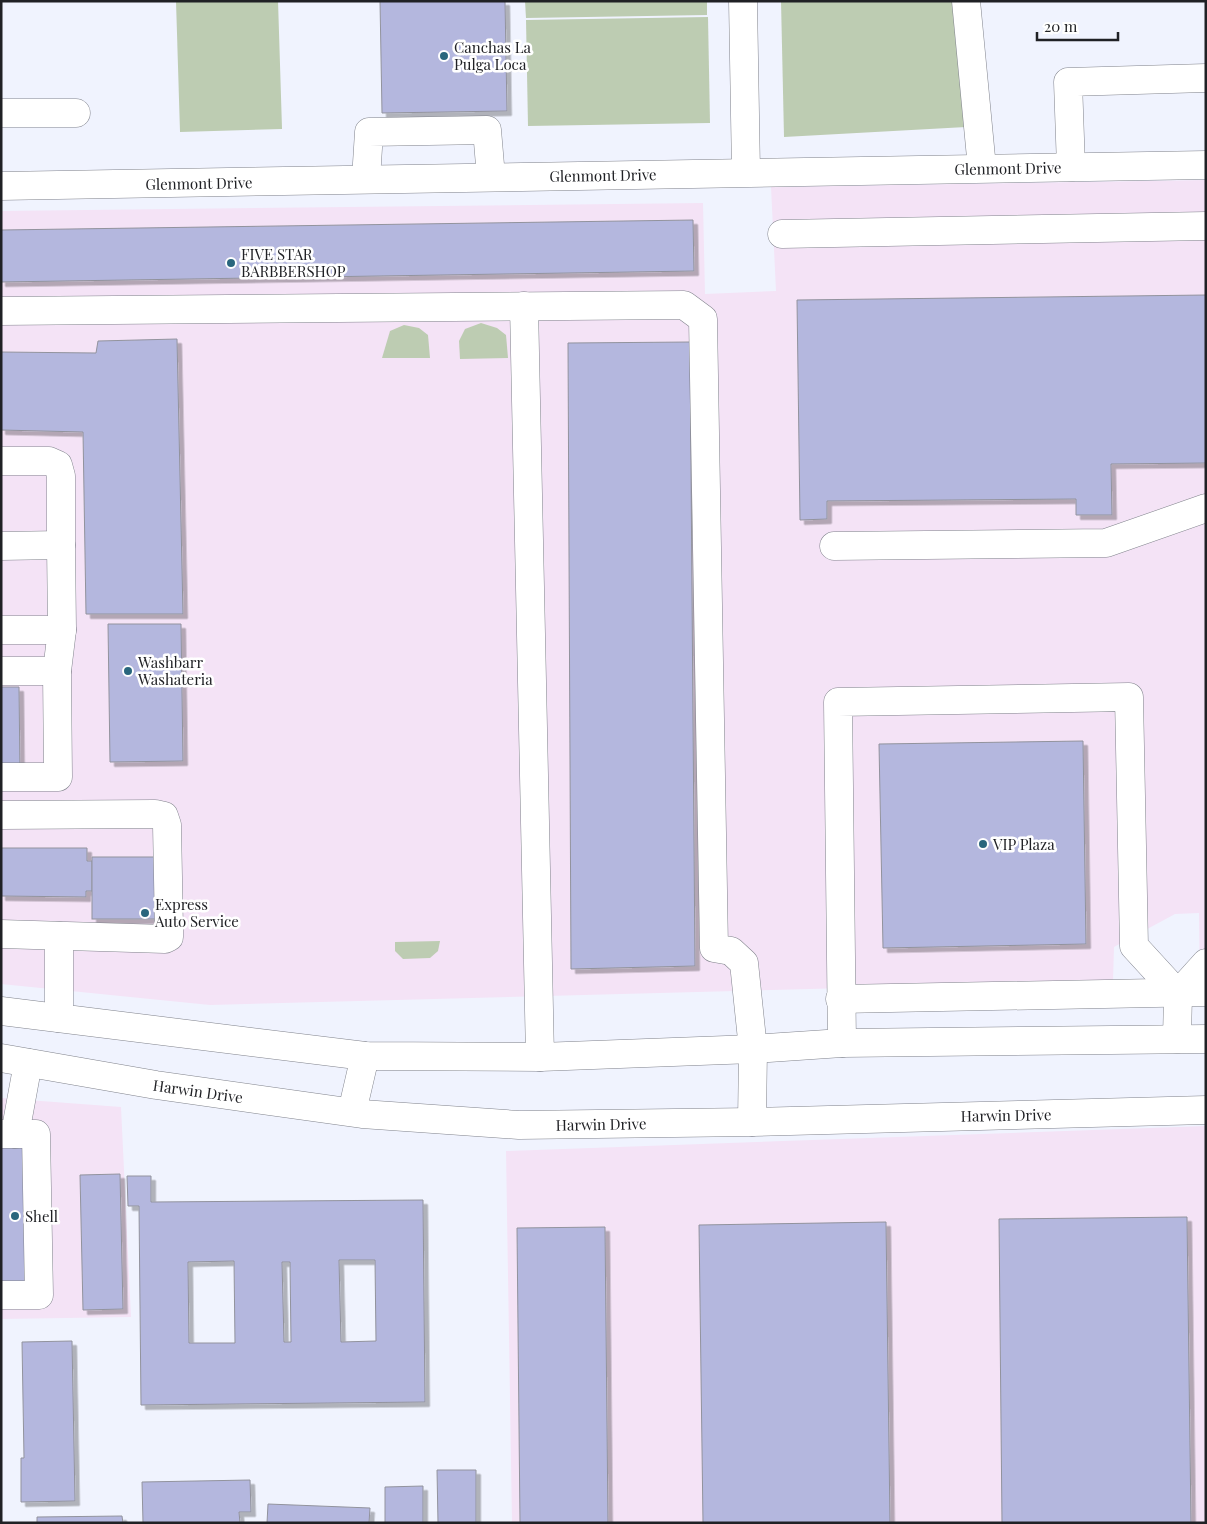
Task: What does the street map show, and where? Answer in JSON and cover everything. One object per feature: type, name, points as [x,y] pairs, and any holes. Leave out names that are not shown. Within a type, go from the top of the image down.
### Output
[{"type":"main road","points":[[743,1],[746,172]]},
{"type":"main road","points":[[966,1],[982,168]]},
{"type":"main road","points":[[1071,167],[1068,82],[1206,78]]},
{"type":"main road","points":[[1,114],[76,113]]},
{"type":"main road","points":[[366,179],[369,132],[487,130],[490,177]]},
{"type":"main road","name":"Glenmont Drive","points":[[1,186],[1206,165]]},
{"type":"main road","points":[[782,234],[1206,226]]},
{"type":"main road","points":[[524,306],[540,1057]]},
{"type":"main road","points":[[1,311],[684,306],[703,319],[714,948],[731,951],[744,963],[753,1049],[752,1122]]},
{"type":"main road","points":[[1,461],[43,461],[58,465],[61,476],[62,630],[57,671],[58,777],[1,777]]},
{"type":"main road","points":[[834,546],[1106,543],[1206,508]]},
{"type":"main road","points":[[1,546],[61,545]]},
{"type":"main road","points":[[1,630],[62,630]]},
{"type":"main road","points":[[1,671],[57,671]]},
{"type":"main road","points":[[842,1044],[838,702],[1129,697],[1134,946],[1178,994]]},
{"type":"main road","points":[[1,815],[155,814],[164,816],[167,825],[169,937],[166,939],[1,934]]},
{"type":"main road","points":[[59,936],[59,1018]]},
{"type":"main road","points":[[1177,1039],[1178,994],[1206,963]]},
{"type":"main road","points":[[840,999],[1206,992]]},
{"type":"main road","points":[[1,1011],[364,1056],[540,1057],[842,1044],[1206,1039]]},
{"type":"main road","points":[[352,1112],[364,1056]]},
{"type":"main road","name":"Harwin Drive","points":[[1,1058],[156,1085],[352,1112],[518,1125],[752,1122],[1206,1110]]},
{"type":"main road","points":[[1,1295],[39,1295],[36,1134],[8,1134],[28,1063]]},
{"type":"shaded area","points":[[1206,180],[1206,1003],[1200,1003],[1199,913],[1175,914],[1114,947],[1113,981],[210,1005],[1,984],[1,211],[703,203],[705,294],[776,291],[771,187]]},
{"type":"shaded area","points":[[1,1098],[121,1107],[131,1317],[1,1319]]},
{"type":"shaded area","points":[[1206,1126],[1206,1523],[512,1523],[506,1151]]},
{"type":"green space","points":[[176,1],[278,1],[282,129],[180,132]]},
{"type":"green space","points":[[525,1],[707,1],[707,15],[526,18]]},
{"type":"green space","points":[[781,1],[953,1],[966,127],[784,137]]},
{"type":"green space","points":[[708,17],[710,123],[528,126],[526,20]]},
{"type":"green space","points":[[481,323],[497,328],[506,335],[508,358],[460,359],[459,341],[465,329]]},
{"type":"green space","points":[[404,325],[419,328],[428,335],[430,358],[382,358],[390,331]]},
{"type":"green space","points":[[440,941],[438,951],[430,958],[403,959],[395,951],[395,942]]},
{"type":"building","name":"Canchas La Pulga Loca","points":[[380,1],[505,1],[507,111],[382,113]]},
{"type":"building","points":[[693,220],[694,271],[1,282],[1,230]]},
{"type":"building","points":[[1206,295],[1206,463],[1111,464],[1112,515],[1076,515],[1076,499],[827,501],[827,519],[800,520],[797,300]]},
{"type":"building","points":[[177,339],[183,614],[86,614],[83,432],[1,430],[1,352],[96,353],[98,341]]},
{"type":"building","points":[[690,342],[695,966],[571,969],[568,343]]},
{"type":"building","points":[[108,624],[181,624],[183,761],[110,762]]},
{"type":"building","points":[[1,687],[19,687],[20,772],[1,772]]},
{"type":"building","name":"VIP Plaza","points":[[1083,741],[1086,944],[883,948],[879,744]]},
{"type":"building","points":[[1,848],[87,848],[87,861],[92,861],[92,891],[86,891],[86,897],[1,896]]},
{"type":"building","points":[[92,857],[163,857],[163,919],[92,919]]},
{"type":"building","name":"Shell","points":[[27,1146],[30,1285],[1,1285],[1,1147]]},
{"type":"building","points":[[120,1174],[123,1309],[83,1310],[80,1175]]},
{"type":"building","points":[[127,1176],[151,1176],[151,1202],[423,1200],[425,1402],[141,1405],[139,1206],[128,1206]],"holes":[[[339,1260],[375,1260],[376,1341],[341,1342]],[[234,1261],[235,1343],[189,1343],[188,1262]],[[282,1262],[290,1262],[291,1342],[284,1342]]]},
{"type":"building","points":[[1187,1217],[1191,1523],[1002,1523],[999,1219]]},
{"type":"building","points":[[886,1222],[890,1523],[703,1523],[699,1225]]},
{"type":"building","points":[[605,1227],[608,1523],[520,1523],[517,1228]]},
{"type":"building","points":[[72,1341],[75,1501],[21,1502],[21,1458],[24,1458],[22,1342]]},
{"type":"building","points":[[437,1470],[476,1470],[476,1523],[438,1523]]},
{"type":"building","points":[[250,1480],[251,1512],[239,1512],[240,1523],[143,1523],[142,1482]]},
{"type":"building","points":[[423,1486],[423,1523],[385,1523],[385,1487]]},
{"type":"building","points":[[268,1504],[370,1508],[369,1523],[267,1523]]},
{"type":"building","points":[[122,1516],[123,1523],[37,1523],[37,1517]]},
{"type":"place","name":"Canchas La Pulga Loca","points":[[444,56]]},
{"type":"place","name":"FIVE STAR BARBBERSHOP","points":[[231,263]]},
{"type":"place","name":"Washbarr Washateria","points":[[128,671]]},
{"type":"place","name":"VIP Plaza","points":[[983,844]]},
{"type":"place","name":"Express Auto Service","points":[[145,913]]},
{"type":"place","name":"Shell","points":[[15,1216]]}]
